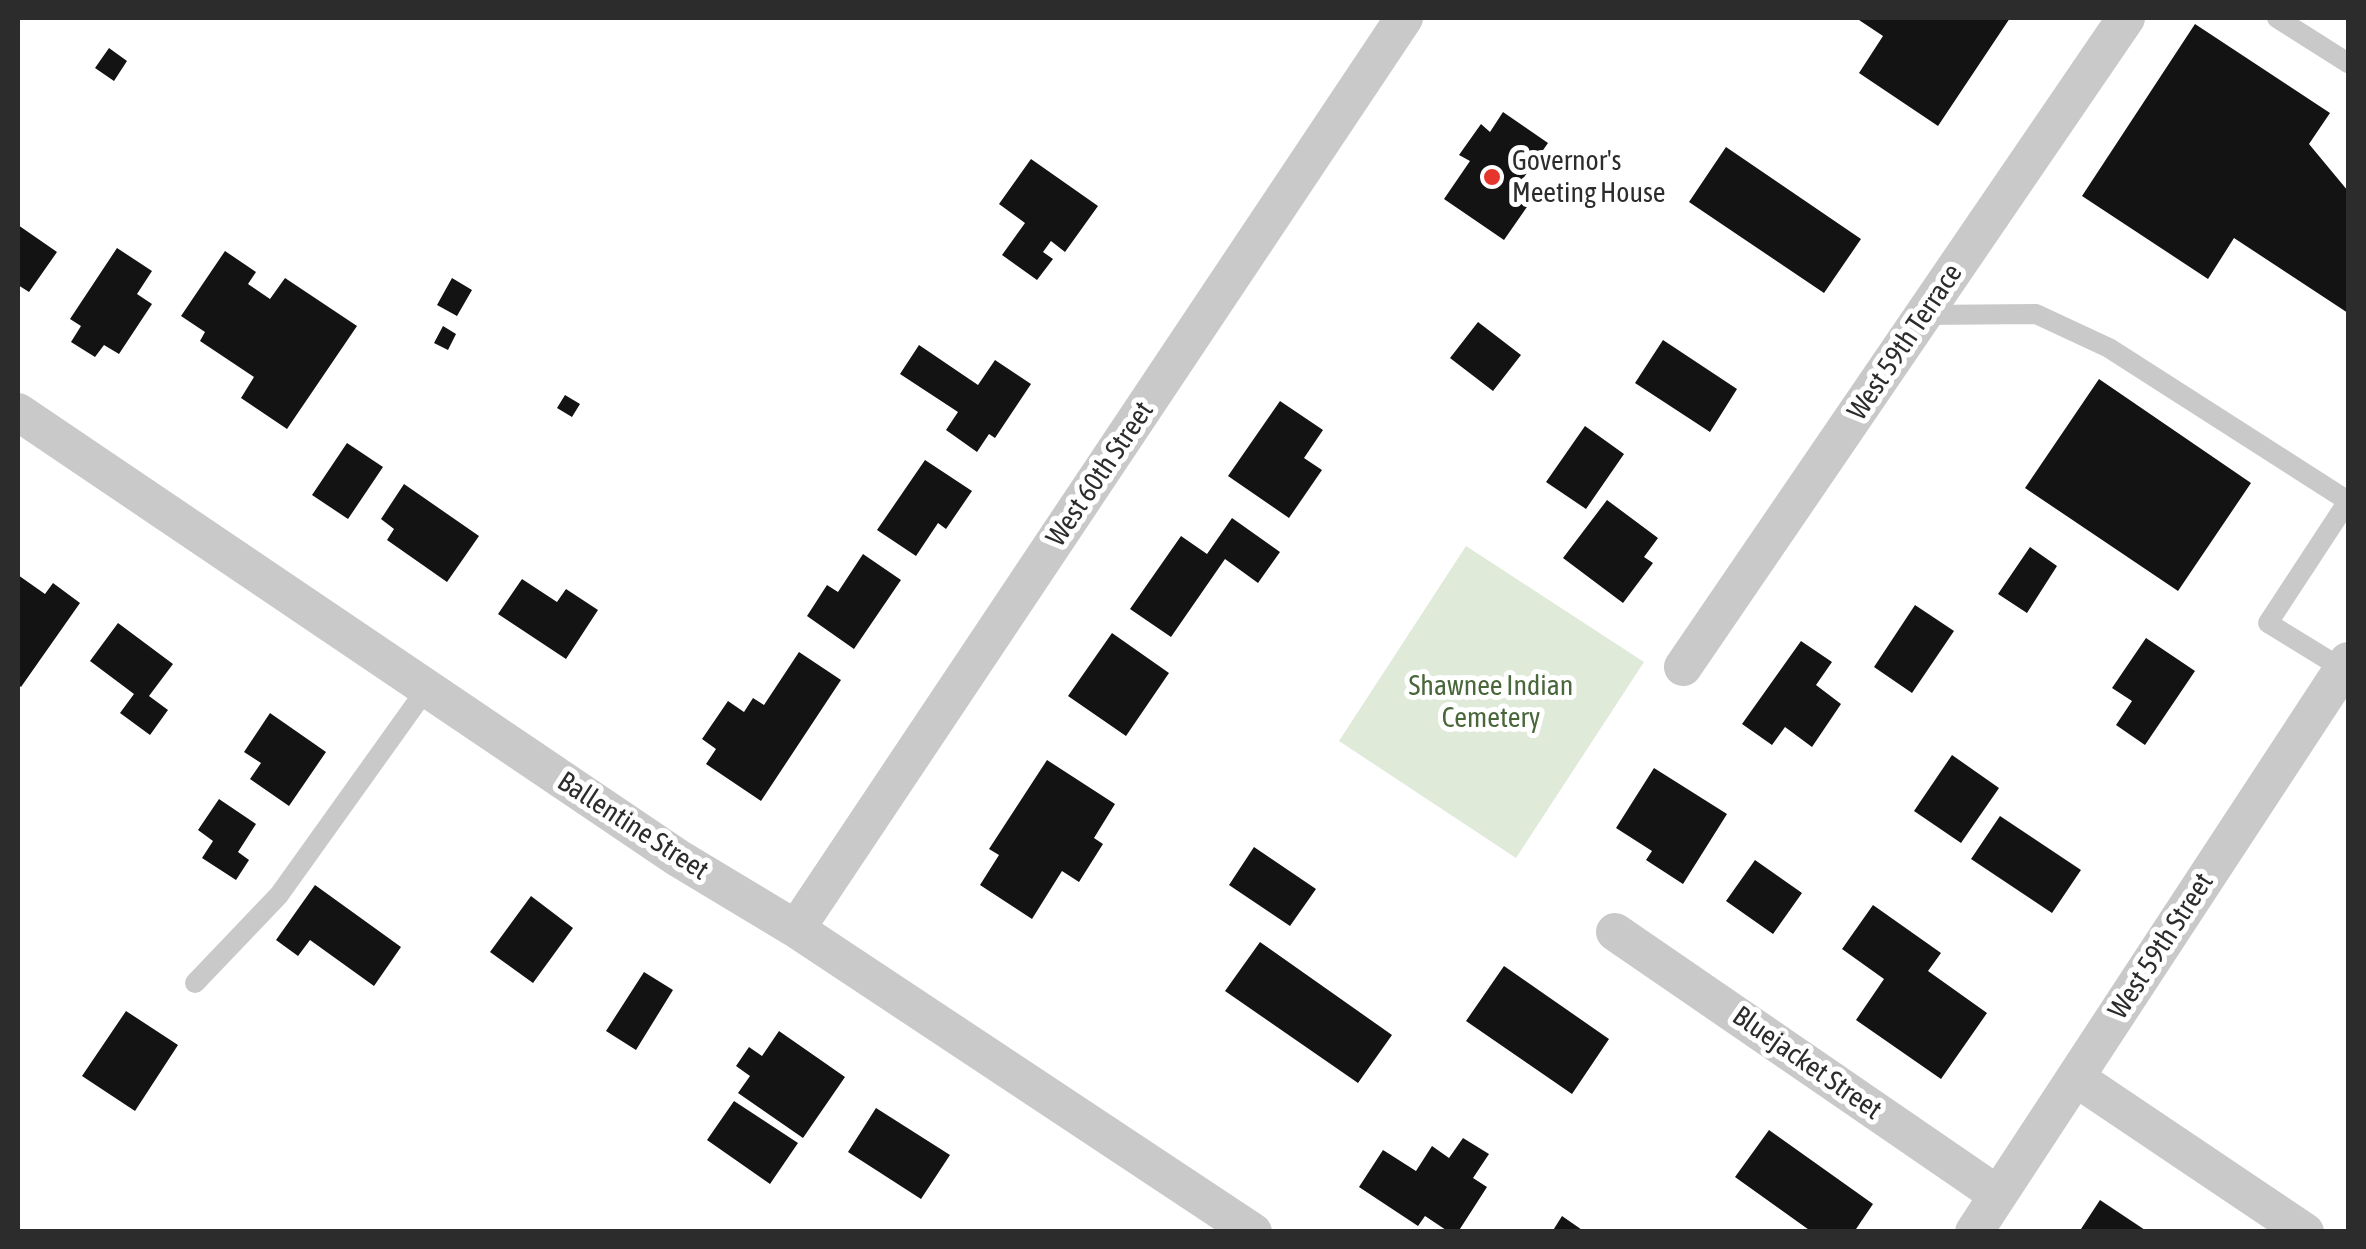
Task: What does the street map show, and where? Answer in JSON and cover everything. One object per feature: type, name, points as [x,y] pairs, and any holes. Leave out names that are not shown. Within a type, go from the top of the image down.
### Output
[{"type":"street","name":"West 60th Street","points":[[796,929],[1404,18]]},
{"type":"street","name":"West 59th Terrace","points":[[1684,668],[2126,18]]},
{"type":"street","name":"Ballentine Street","points":[[18,412],[678,858],[796,929],[1253,1232]]},
{"type":"street","name":"West 59th Street","points":[[1974,1232],[2346,665]]},
{"type":"street","name":"Bluejacket Street","points":[[1615,932],[1998,1196]]},
{"type":"street","points":[[2076,1078],[2306,1232]]},
{"type":"lane","points":[[2277,18],[2348,63]]},
{"type":"lane","points":[[1924,315],[2036,314],[2108,348],[2348,501],[2268,623],[2346,665]]},
{"type":"lane","points":[[195,983],[279,895],[427,688]]},
{"type":"green space","name":"Shawnee Indian Cemetery","points":[[1466,546],[1644,662],[1516,858],[1339,741]]},
{"type":"building","points":[[1856,18],[2010,18],[1938,126],[1859,73],[1883,36]]},
{"type":"building","points":[[2195,24],[2330,113],[2309,144],[2348,191],[2348,313],[2234,238],[2208,279],[2082,196]]},
{"type":"building","points":[[109,48],[127,61],[114,81],[95,68]]},
{"type":"building","name":"Governor's Meeting House","points":[[1503,112],[1548,143],[1513,193],[1529,204],[1504,240],[1444,199],[1470,161],[1459,155],[1481,124],[1490,132]]},
{"type":"building","points":[[1726,147],[1861,239],[1824,293],[1689,202]]},
{"type":"building","points":[[1031,159],[1098,206],[1065,252],[1051,241],[1043,252],[1053,259],[1037,280],[1002,255],[1025,223],[999,204]]},
{"type":"building","points":[[18,225],[57,252],[29,292],[18,285]]},
{"type":"building","points":[[117,248],[152,271],[137,294],[152,304],[119,354],[104,345],[95,357],[71,342],[81,326],[70,319]]},
{"type":"building","points":[[225,251],[256,272],[248,284],[270,299],[285,278],[357,326],[287,429],[241,398],[254,377],[200,341],[205,332],[181,316]]},
{"type":"building","points":[[452,278],[472,290],[457,316],[437,305]]},
{"type":"building","points":[[1478,322],[1521,355],[1493,391],[1450,358]]},
{"type":"building","points":[[443,326],[456,334],[448,350],[434,343]]},
{"type":"building","points":[[1663,340],[1737,389],[1710,432],[1635,383]]},
{"type":"building","points":[[919,345],[978,385],[995,360],[1031,384],[995,438],[989,434],[977,452],[946,430],[958,412],[900,374]]},
{"type":"building","points":[[2099,379],[2251,483],[2178,591],[2025,488]]},
{"type":"building","points":[[565,395],[580,404],[572,417],[557,408]]},
{"type":"building","points":[[1280,401],[1323,430],[1304,458],[1322,470],[1289,518],[1228,476]]},
{"type":"building","points":[[1585,426],[1624,454],[1586,509],[1546,482]]},
{"type":"building","points":[[347,443],[383,467],[348,519],[312,495]]},
{"type":"building","points":[[925,460],[972,491],[946,529],[938,523],[916,556],[877,530]]},
{"type":"building","points":[[404,484],[479,536],[447,582],[387,540],[394,529],[381,519]]},
{"type":"building","points":[[1607,500],[1658,538],[1644,557],[1653,563],[1623,603],[1563,558]]},
{"type":"building","points":[[1232,518],[1280,552],[1258,583],[1225,559],[1171,637],[1130,609],[1181,536],[1207,554]]},
{"type":"building","points":[[2030,547],[2057,566],[2027,613],[1998,594]]},
{"type":"building","points":[[863,554],[901,580],[854,649],[807,616],[827,585],[838,592]]},
{"type":"building","points":[[18,575],[45,594],[53,583],[80,603],[21,687],[18,684]]},
{"type":"building","points":[[522,579],[557,602],[566,589],[598,610],[566,659],[498,614]]},
{"type":"building","points":[[1915,605],[1954,631],[1912,693],[1874,667]]},
{"type":"building","points":[[118,623],[173,664],[149,696],[168,710],[150,735],[120,713],[134,694],[90,661]]},
{"type":"building","points":[[1112,633],[1169,673],[1126,736],[1068,696]]},
{"type":"building","points":[[2146,638],[2195,671],[2145,745],[2116,725],[2132,701],[2112,688]]},
{"type":"building","points":[[1801,641],[1832,662],[1816,685],[1841,704],[1812,747],[1785,727],[1772,745],[1742,724]]},
{"type":"building","points":[[799,652],[841,680],[761,801],[706,764],[716,749],[702,739],[728,701],[744,712],[753,698],[764,705]]},
{"type":"building","points":[[270,713],[326,752],[289,806],[250,779],[261,763],[244,752]]},
{"type":"building","points":[[1952,755],[1999,788],[1961,843],[1914,811]]},
{"type":"building","points":[[1047,760],[1115,804],[1094,838],[1103,844],[1079,882],[1062,871],[1032,919],[980,885],[999,855],[989,849]]},
{"type":"building","points":[[1654,768],[1727,814],[1683,884],[1646,860],[1652,851],[1616,828]]},
{"type":"building","points":[[219,799],[256,824],[238,852],[249,860],[236,880],[202,858],[213,841],[198,830]]},
{"type":"building","points":[[2000,816],[2081,870],[2052,913],[1971,859]]},
{"type":"building","points":[[1254,847],[1316,889],[1290,926],[1229,885]]},
{"type":"building","points":[[1755,860],[1802,893],[1773,934],[1726,901]]},
{"type":"building","points":[[315,885],[401,947],[374,986],[310,940],[298,956],[276,940]]},
{"type":"building","points":[[531,896],[573,928],[533,983],[490,952]]},
{"type":"building","points":[[1873,905],[1941,953],[1928,971],[1987,1013],[1941,1079],[1856,1020],[1884,979],[1842,949]]},
{"type":"building","points":[[1260,942],[1392,1035],[1358,1083],[1225,991]]},
{"type":"building","points":[[1504,966],[1609,1039],[1572,1094],[1466,1021]]},
{"type":"building","points":[[644,972],[673,990],[636,1050],[606,1031]]},
{"type":"building","points":[[126,1011],[178,1045],[135,1111],[82,1076]]},
{"type":"building","points":[[779,1031],[845,1077],[803,1138],[738,1093],[750,1076],[736,1066],[749,1047],[762,1056]]},
{"type":"building","points":[[734,1101],[798,1143],[770,1184],[707,1140]]},
{"type":"building","points":[[876,1108],[950,1155],[921,1199],[848,1152]]},
{"type":"building","points":[[1769,1130],[1873,1204],[1854,1232],[1812,1232],[1735,1177]]},
{"type":"building","points":[[1463,1138],[1489,1154],[1473,1178],[1487,1187],[1458,1232],[1449,1232],[1425,1216],[1418,1226],[1359,1187],[1383,1150],[1416,1171],[1432,1146],[1449,1158]]},
{"type":"building","points":[[2100,1200],[2148,1232],[2079,1232]]},
{"type":"building","points":[[1562,1216],[1585,1232],[1552,1232]]},
{"type":"place","name":"Governor's Meeting House","points":[[1492,177]]}]
